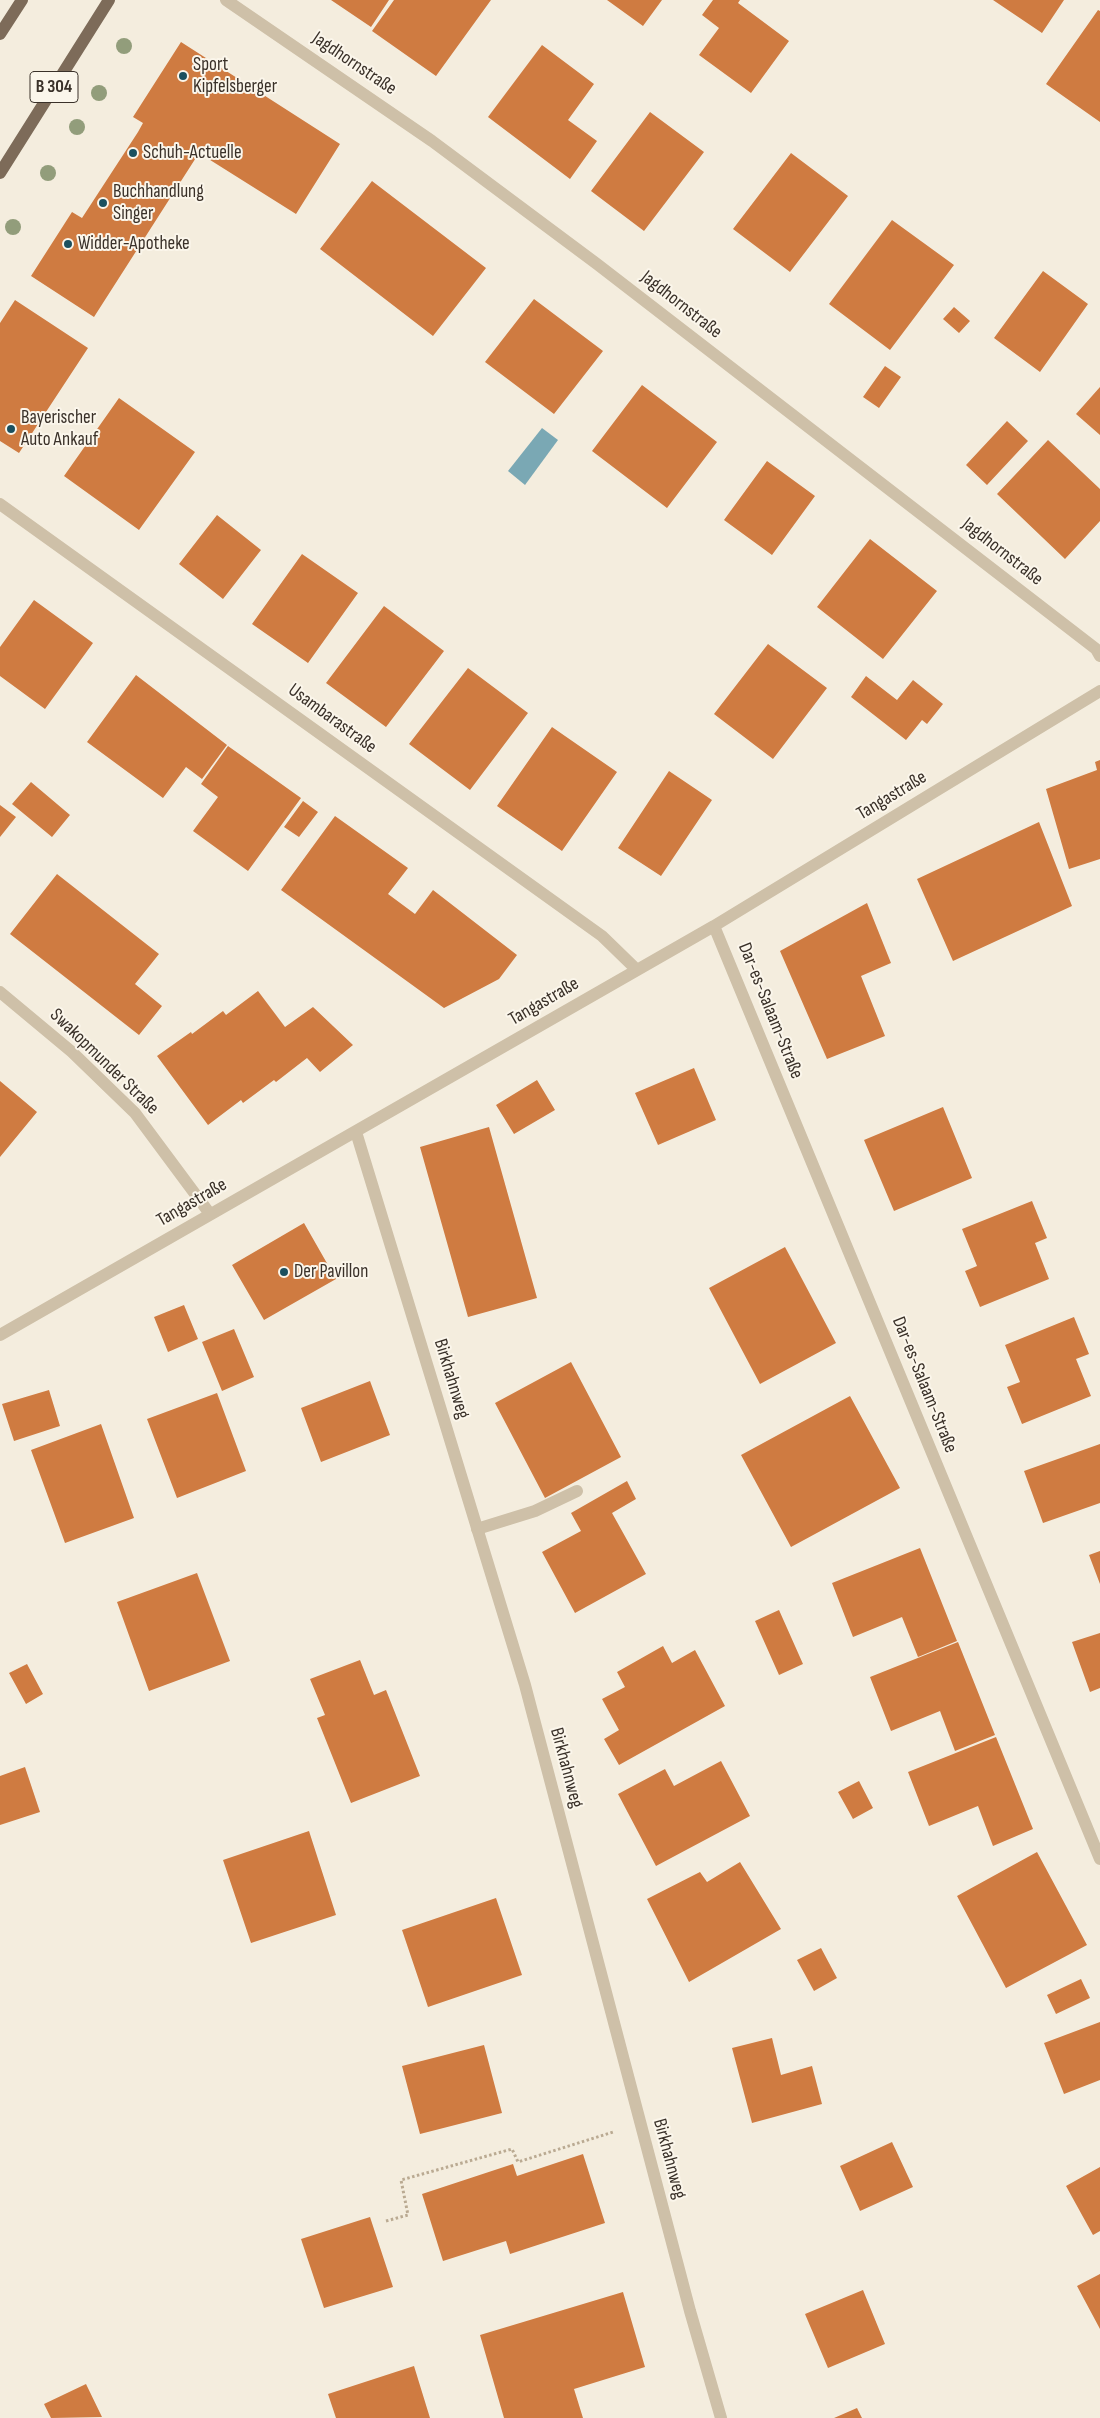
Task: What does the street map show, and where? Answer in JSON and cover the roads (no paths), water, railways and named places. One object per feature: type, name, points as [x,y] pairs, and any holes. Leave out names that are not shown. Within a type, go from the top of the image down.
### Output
[{"type":"main road","points":[[0,34],[22,0]]},
{"type":"main road","name":"B 304","points":[[0,173],[109,0]]},
{"type":"street","name":"Jagdhornstraße","points":[[226,0],[432,141],[589,258],[1096,649],[1100,656]]},
{"type":"street","name":"Usambarastraße","points":[[0,504],[602,936],[637,970]]},
{"type":"street","name":"Tangastraße","points":[[0,1335],[714,926],[1100,691]]},
{"type":"street","name":"Dar-es-Salaam-Straße","points":[[714,926],[1100,1859]]},
{"type":"street","name":"Swakopmunder Straße","points":[[0,992],[72,1052],[135,1113],[210,1214]]},
{"type":"street","name":"Birkhahnweg","points":[[356,1132],[525,1686],[690,2311],[721,2418]]},
{"type":"street","points":[[477,1529],[535,1511],[577,1491]]},
{"type":"water","points":[[542,428],[558,440],[525,485],[508,471]]},
{"type":"place","name":"Sport Kipfelsberger","points":[[183,76]]},
{"type":"place","name":"Schuh-Actuelle","points":[[133,153]]},
{"type":"place","name":"Buchhandlung Singer","points":[[103,203]]},
{"type":"place","name":"Widder-Apotheke","points":[[68,244]]},
{"type":"place","name":"Bayerischer Auto Ankauf","points":[[11,429]]},
{"type":"place","name":"Der Pavillon","points":[[284,1272]]}]
